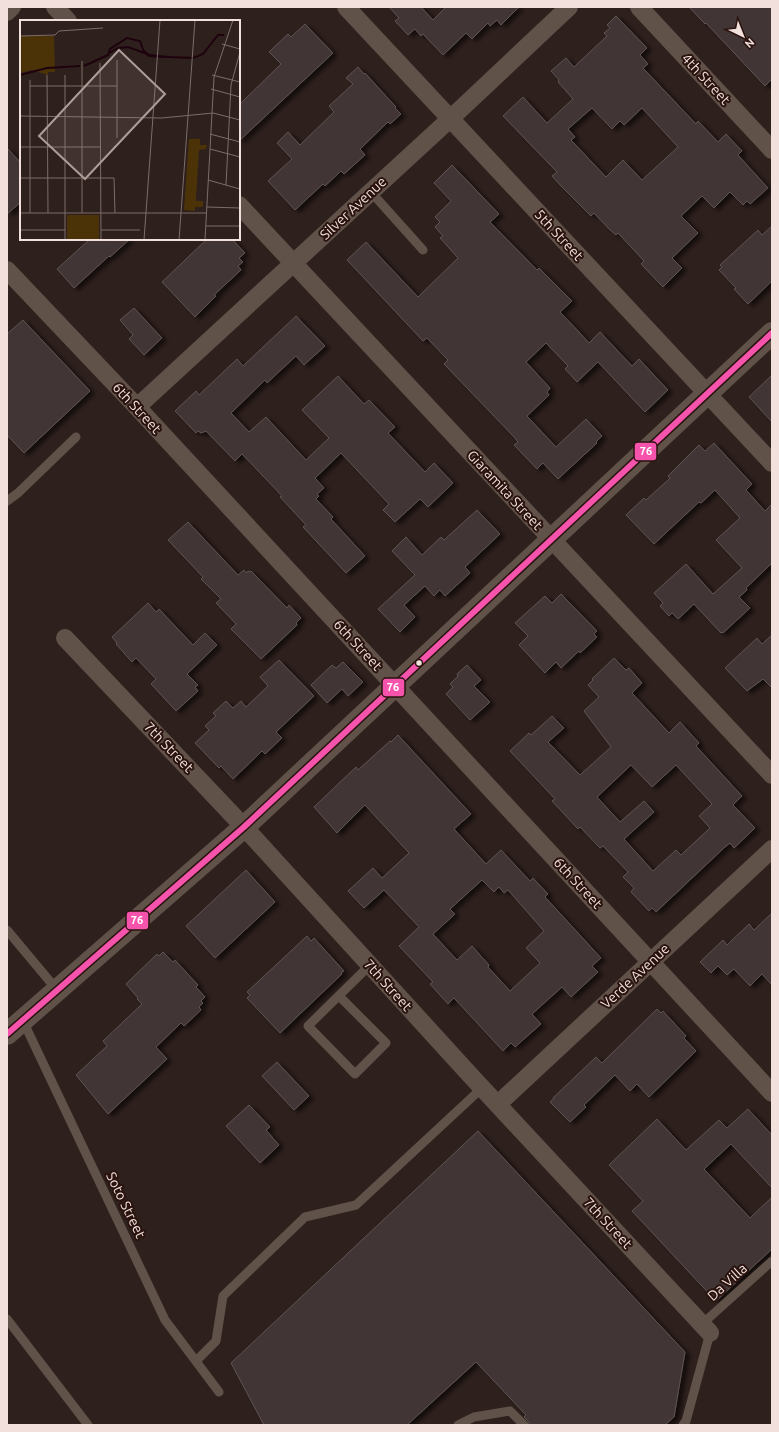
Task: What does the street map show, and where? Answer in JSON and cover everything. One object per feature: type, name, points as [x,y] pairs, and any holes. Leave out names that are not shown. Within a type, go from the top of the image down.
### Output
[{"type":"street","points":[[7,12],[12,7]]},
{"type":"street","points":[[55,7],[67,20]]},
{"type":"street","name":"5th Street","points":[[346,7],[772,464]]},
{"type":"street","name":"Silver Avenue","points":[[137,407],[450,119],[569,7]]},
{"type":"street","name":"4th Street","points":[[639,7],[772,150]]},
{"type":"street","name":"Giaramita Street","points":[[240,206],[772,775]]},
{"type":"street","name":"6th Street","points":[[7,270],[396,685],[772,1093]]},
{"type":"street","points":[[15,1027],[244,827],[772,333]]},
{"type":"street","name":"7th Street","points":[[65,638],[244,827],[482,1088],[706,1329]]},
{"type":"street","name":"Verde Avenue","points":[[498,1104],[772,849]]},
{"type":"lane","points":[[371,192],[423,250]]},
{"type":"lane","points":[[7,501],[18,493],[76,437]]},
{"type":"lane","points":[[7,930],[57,990]]},
{"type":"lane","points":[[339,996],[386,1044],[355,1074],[308,1026],[370,965]]},
{"type":"lane","name":"Soto Street","points":[[15,1027],[165,1320],[218,1392]]},
{"type":"lane","points":[[196,1361],[216,1341],[223,1296],[305,1217],[356,1205],[482,1088]]},
{"type":"lane","name":"Da Villa","points":[[706,1329],[772,1261]]},
{"type":"lane","points":[[7,1319],[88,1425]]},
{"type":"lane","points":[[683,1425],[686,1421],[706,1329]]},
{"type":"lane","points":[[458,1425],[474,1417],[510,1411],[524,1425]]},
{"type":"building","points":[[389,7],[421,7],[433,20],[446,7],[519,7],[501,25],[497,20],[490,26],[488,23],[472,39],[466,33],[443,55],[423,34],[421,36],[415,29],[408,35],[395,21],[399,18]]},
{"type":"building","points":[[689,7],[772,7],[772,79],[765,86]]},
{"type":"building","points":[[616,16],[647,48],[640,55],[648,64],[643,68],[696,124],[698,121],[718,142],[726,134],[742,151],[738,155],[768,188],[750,204],[747,201],[743,205],[730,192],[714,208],[702,196],[681,216],[698,233],[672,258],[682,268],[663,287],[641,264],[644,261],[618,233],[616,235],[594,213],[591,216],[561,186],[552,176],[557,172],[503,116],[523,97],[547,123],[573,99],[558,82],[559,80],[551,71],[566,58],[574,67],[607,36],[604,33],[610,28],[607,25]],"holes":[[[592,108],[612,129],[620,121],[624,125],[642,108],[678,147],[642,180],[623,160],[606,177],[571,140],[575,137],[568,129]]]},
{"type":"building","points":[[305,24],[333,53],[240,140],[240,104],[281,64],[269,52],[288,34],[291,37]]},
{"type":"building","points":[[358,67],[401,114],[390,124],[388,122],[360,149],[365,155],[344,174],[341,171],[325,186],[323,184],[295,210],[268,181],[292,159],[277,143],[288,132],[300,145],[334,112],[329,106],[353,84],[346,78]]},
{"type":"building","points":[[7,148],[20,162],[20,203],[7,214]]},
{"type":"building","points":[[452,165],[499,214],[490,222],[537,270],[539,268],[572,301],[560,312],[589,343],[600,332],[632,366],[639,359],[668,390],[645,412],[598,362],[577,382],[565,369],[568,366],[546,343],[526,362],[550,388],[547,392],[549,395],[527,416],[556,447],[586,419],[602,436],[596,442],[597,443],[558,479],[543,463],[537,469],[514,445],[518,442],[515,438],[444,364],[448,360],[427,338],[423,341],[347,260],[366,242],[418,297],[458,258],[440,238],[443,236],[435,227],[440,222],[435,217],[451,201],[434,183]]},
{"type":"building","points":[[772,226],[772,281],[748,304],[734,289],[736,288],[719,270],[722,267],[720,265],[758,230],[762,235]]},
{"type":"building","points":[[89,240],[129,240],[74,288],[57,269]]},
{"type":"building","points":[[206,240],[233,240],[245,253],[239,258],[243,262],[238,266],[241,270],[214,295],[216,296],[195,317],[162,282]]},
{"type":"building","points":[[134,308],[162,338],[144,355],[129,339],[133,335],[120,320]]},
{"type":"building","points":[[296,316],[325,346],[304,365],[296,356],[267,383],[265,380],[231,413],[249,432],[266,417],[306,460],[329,438],[302,410],[338,376],[364,404],[369,400],[395,427],[388,433],[425,472],[434,463],[453,483],[428,507],[420,499],[395,522],[383,510],[389,504],[341,453],[315,478],[324,488],[317,494],[319,496],[316,499],[333,517],[331,519],[365,556],[346,573],[303,527],[306,525],[280,497],[282,496],[242,454],[235,461],[206,431],[201,433],[198,431],[196,433],[175,411],[196,391],[199,395],[237,359],[243,366]]},
{"type":"building","points":[[23,320],[90,391],[24,453],[7,435],[7,334]]},
{"type":"building","points":[[772,375],[772,422],[749,397]]},
{"type":"building","points":[[714,443],[752,484],[746,490],[765,511],[772,504],[772,563],[746,588],[747,590],[739,597],[750,608],[723,633],[721,633],[694,604],[678,619],[672,613],[669,616],[660,606],[663,603],[654,593],[686,564],[713,594],[742,568],[716,540],[740,518],[715,490],[701,503],[699,502],[654,544],[626,515],[644,498],[646,500],[668,480],[670,478],[668,476],[699,445],[705,451]]},
{"type":"building","points":[[477,510],[500,534],[465,567],[470,573],[445,596],[440,590],[434,596],[425,586],[404,605],[415,617],[400,632],[378,609],[415,575],[392,551],[406,537],[422,555],[441,537],[444,540]]},
{"type":"building","points":[[188,522],[238,575],[244,570],[246,573],[251,571],[287,608],[289,605],[301,618],[296,623],[297,625],[261,659],[231,629],[236,624],[216,603],[221,599],[201,579],[203,577],[168,540]]},
{"type":"building","points":[[561,594],[597,631],[594,634],[597,637],[561,668],[556,662],[545,673],[519,645],[528,636],[515,623],[545,596],[552,603]]},
{"type":"building","points":[[148,603],[156,612],[159,609],[193,645],[205,633],[217,645],[187,674],[198,685],[195,687],[198,691],[176,711],[151,684],[156,679],[136,658],[132,662],[116,644],[117,643],[112,637]]},
{"type":"building","points":[[772,635],[772,688],[763,679],[747,691],[725,668],[757,638],[762,644]]},
{"type":"building","points":[[614,658],[626,670],[629,668],[642,683],[632,693],[669,733],[680,722],[699,743],[696,746],[742,796],[733,805],[755,828],[734,848],[730,843],[725,847],[656,912],[652,908],[649,911],[631,892],[634,888],[623,877],[628,872],[603,846],[600,848],[580,827],[578,829],[552,801],[555,799],[510,751],[529,733],[531,735],[552,716],[564,728],[548,742],[580,775],[611,747],[584,711],[599,697],[588,685],[593,680],[592,679]],"holes":[[[631,765],[652,787],[676,765],[712,804],[699,816],[710,828],[681,855],[676,850],[653,871],[624,839],[654,812],[644,801],[620,822],[597,797]]]},
{"type":"building","points":[[279,660],[314,696],[276,732],[282,738],[265,754],[262,751],[233,779],[221,766],[219,768],[195,743],[209,730],[205,726],[216,716],[213,713],[226,701],[233,708],[241,701],[246,707],[268,686],[260,677]]},
{"type":"building","points":[[343,662],[363,682],[348,696],[342,689],[327,703],[311,685],[332,665],[336,668]]},
{"type":"building","points":[[467,665],[481,680],[474,686],[490,702],[470,720],[446,694],[453,687],[450,684],[458,676],[457,674]]},
{"type":"building","points":[[398,735],[471,814],[454,829],[486,864],[501,850],[530,881],[533,878],[548,894],[545,897],[601,958],[592,966],[598,972],[571,997],[562,987],[532,1014],[541,1024],[515,1047],[511,1043],[503,1051],[454,998],[448,1004],[430,984],[433,982],[399,946],[419,927],[384,890],[364,908],[348,891],[373,868],[382,878],[409,853],[365,805],[337,833],[314,807],[356,767],[358,770],[390,741],[391,742]],"holes":[[[482,880],[494,892],[499,887],[504,893],[508,890],[544,931],[526,948],[540,963],[510,991],[488,967],[489,965],[472,946],[457,960],[433,934],[455,914],[450,909]]]},
{"type":"building","points":[[246,870],[275,902],[215,958],[186,926]]},
{"type":"building","points":[[772,913],[772,985],[762,974],[750,986],[734,969],[727,975],[718,966],[711,973],[700,962],[723,940],[727,945],[749,924],[754,930]]},
{"type":"building","points":[[307,936],[311,941],[314,938],[344,971],[280,1033],[247,998],[250,995],[247,992]]},
{"type":"building","points":[[163,952],[173,962],[175,960],[198,985],[196,987],[205,997],[201,1001],[203,1003],[199,1007],[201,1010],[184,1026],[181,1023],[156,1047],[167,1059],[108,1114],[76,1075],[107,1046],[103,1041],[142,1004],[126,984],[157,954],[159,956]]},
{"type":"building","points":[[657,1009],[661,1013],[663,1011],[686,1036],[684,1038],[696,1051],[649,1097],[637,1084],[630,1091],[615,1075],[584,1105],[586,1107],[570,1122],[550,1102],[553,1098],[596,1057],[602,1063]]},
{"type":"building","points":[[277,1062],[309,1096],[294,1110],[262,1076]]},
{"type":"building","points":[[249,1105],[270,1127],[266,1130],[279,1145],[260,1163],[226,1126]]},
{"type":"building","points":[[748,1109],[772,1135],[772,1188],[731,1144],[704,1169],[750,1218],[772,1197],[772,1249],[716,1301],[632,1211],[643,1201],[609,1165],[657,1119],[686,1150],[719,1120],[727,1128]]},
{"type":"building","points":[[478,1131],[685,1352],[674,1417],[665,1425],[530,1425],[524,1417],[526,1415],[476,1362],[407,1425],[264,1425],[231,1363]]},
{"type":"transit line","name":"76","points":[[7,1034],[244,827],[772,333]]}]
